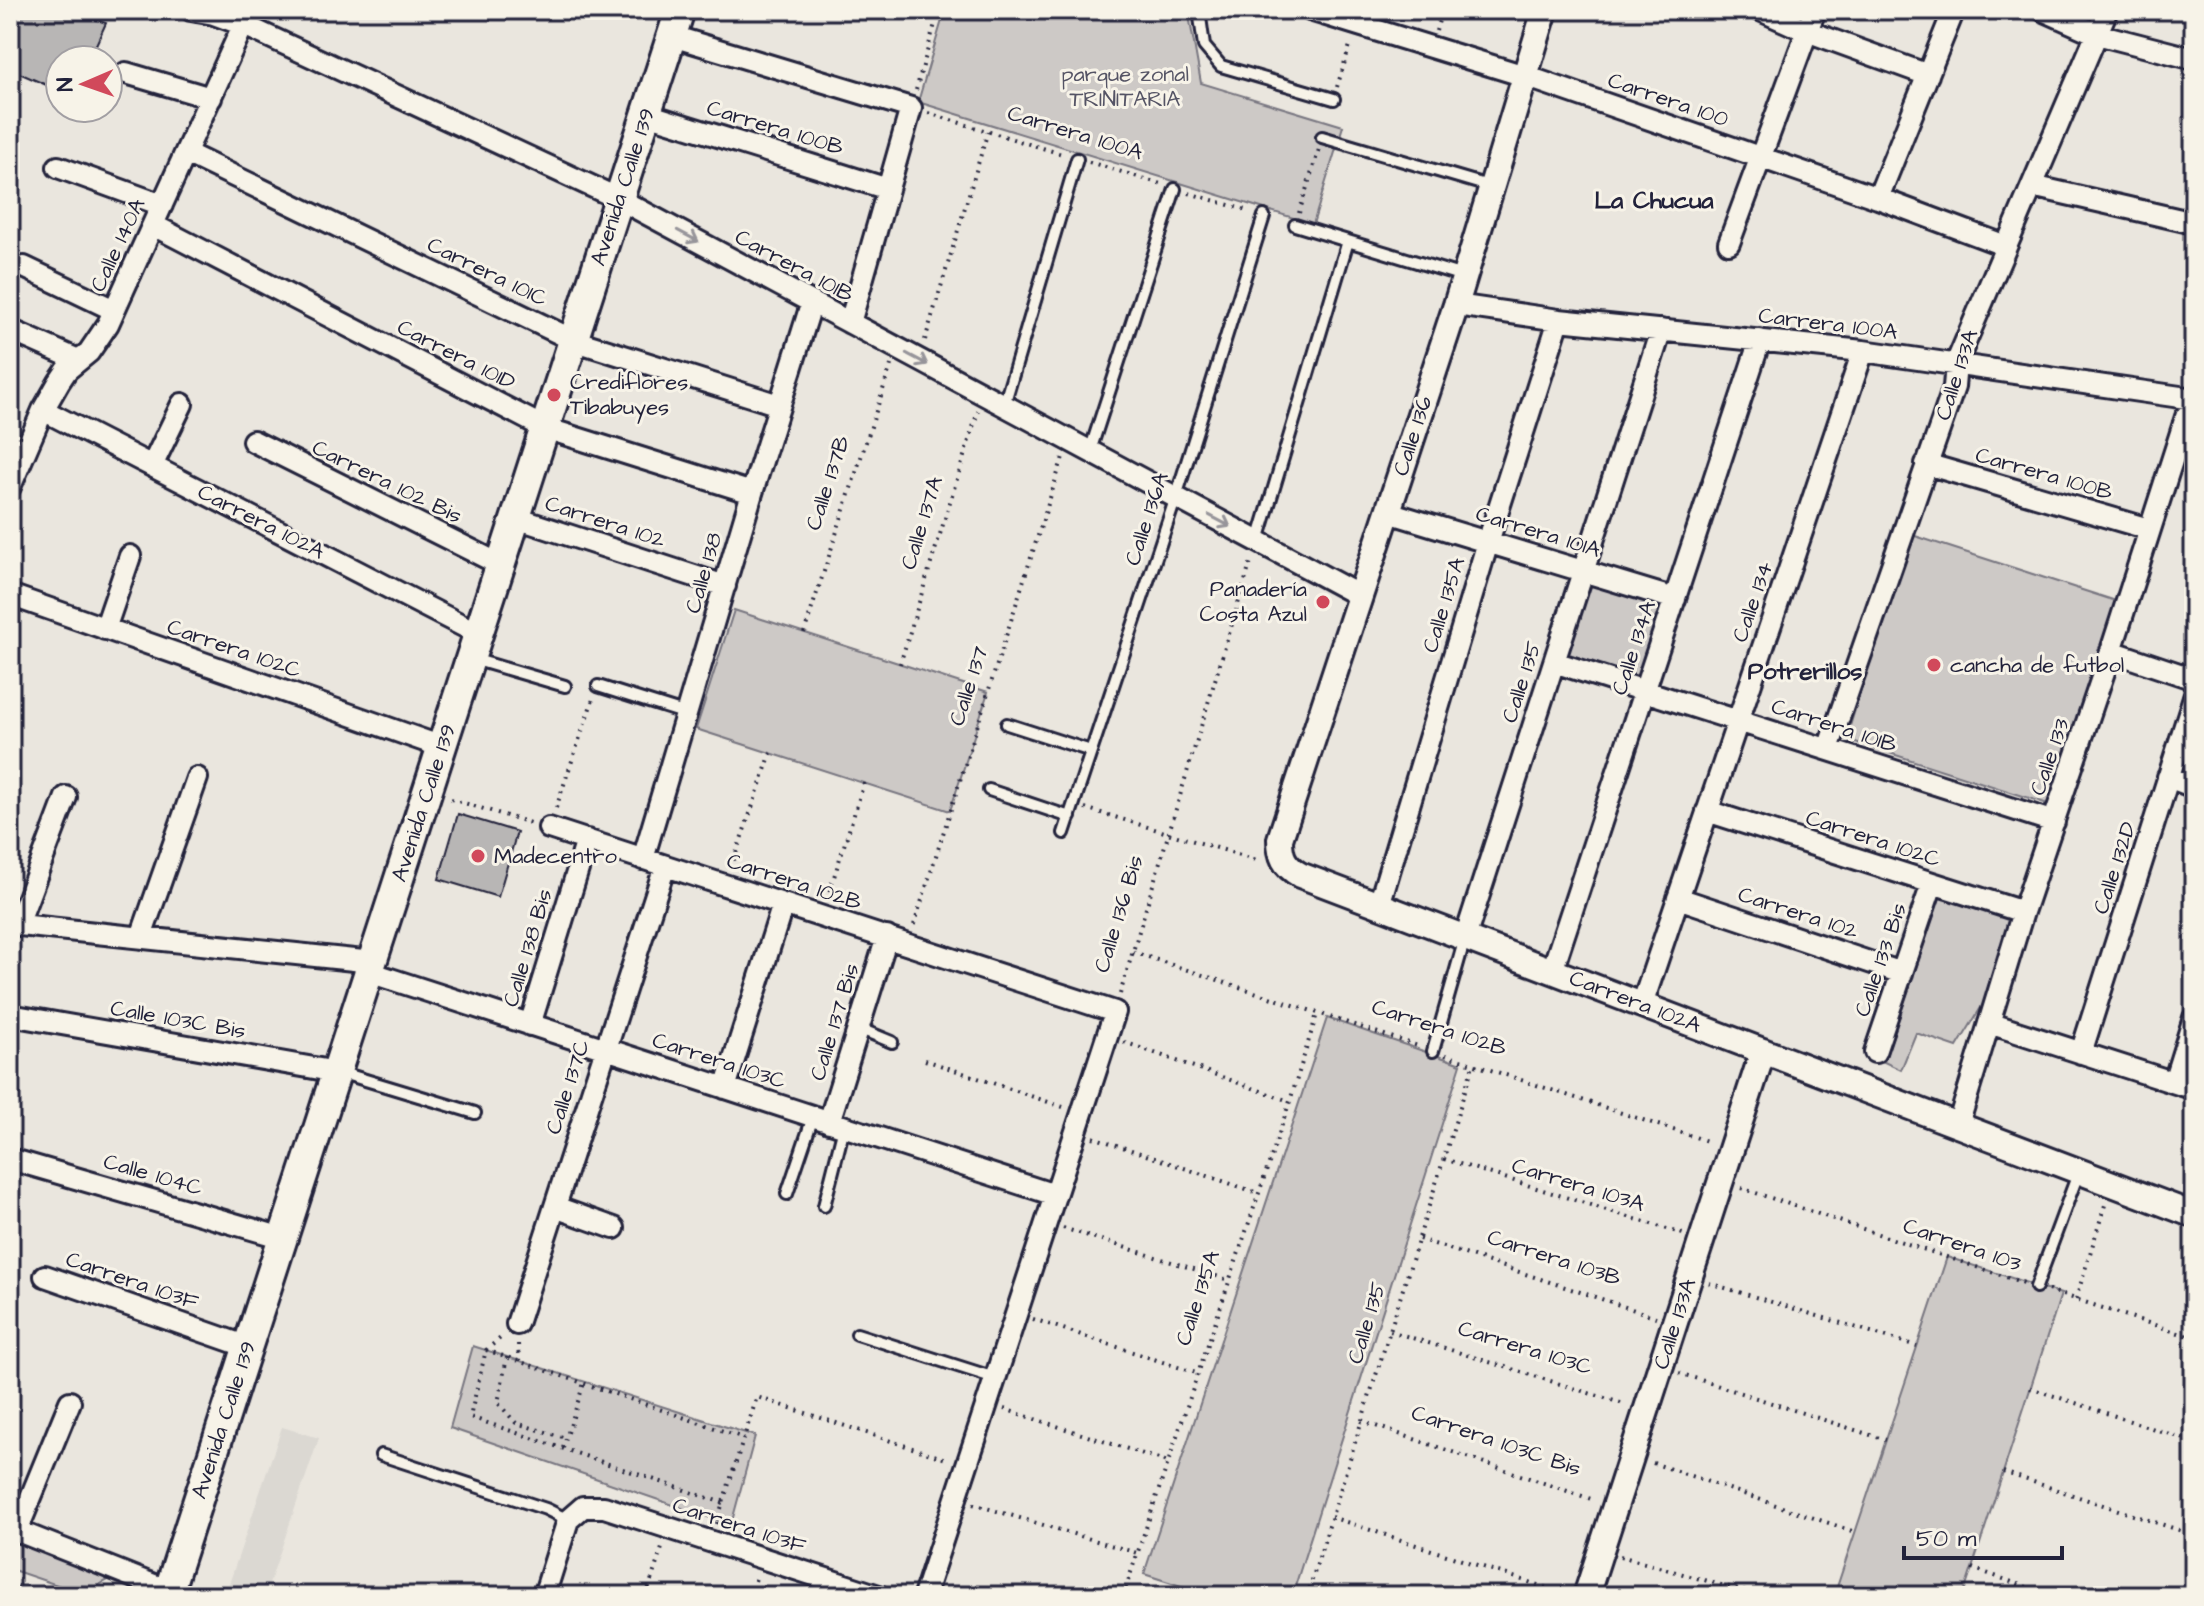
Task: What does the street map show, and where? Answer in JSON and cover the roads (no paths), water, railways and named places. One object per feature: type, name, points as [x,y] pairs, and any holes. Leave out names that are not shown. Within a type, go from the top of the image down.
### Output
[{"type":"main road","name":"Avenida Calle 139","points":[[168,1594],[676,23]]},
{"type":"street","name":"Carrera 101B","points":[[191,10],[247,17],[619,199],[1360,596]]},
{"type":"street","name":"Carrera 100","points":[[1310,10],[1525,76],[1878,198],[2006,246]]},
{"type":"street","name":"Calle 136","points":[[1283,860],[1280,839],[1465,277],[1545,10]]},
{"type":"street","points":[[1760,10],[1807,31],[1928,75]]},
{"type":"street","points":[[1729,243],[1815,10]]},
{"type":"street","points":[[1878,198],[1954,10]]},
{"type":"street","points":[[2043,10],[2097,34],[2194,59]]},
{"type":"street","name":"Calle 133A","points":[[1828,749],[1954,387],[1956,364],[2107,10]]},
{"type":"street","name":"Calle 140A","points":[[10,487],[16,458],[59,382],[99,339],[114,310],[247,17]]},
{"type":"street","points":[[676,23],[911,108],[850,323]]},
{"type":"street","points":[[126,73],[211,98]]},
{"type":"street","name":"Carrera 100B","points":[[647,114],[888,189]]},
{"type":"street","name":"Carrera 101C","points":[[186,153],[573,340],[779,405]]},
{"type":"street","points":[[58,167],[162,205]]},
{"type":"street","points":[[2032,186],[2194,223]]},
{"type":"street","name":"Carrera 101D","points":[[153,225],[545,428],[752,493]]},
{"type":"street","points":[[24,267],[114,310]]},
{"type":"street","name":"Calle 138","points":[[643,859],[812,302]]},
{"type":"street","name":"Carrera 100A","points":[[1456,305],[1559,320],[1863,351],[2194,399]]},
{"type":"street","name":"Calle 135A","points":[[1379,905],[1488,542],[1559,320]]},
{"type":"street","points":[[10,330],[78,360]]},
{"type":"street","name":"Calle 135","points":[[1465,938],[1661,330]]},
{"type":"street","name":"Calle 134A","points":[[1552,971],[1760,340]]},
{"type":"street","name":"Calle 134","points":[[1642,1005],[1863,351]]},
{"type":"street","points":[[152,466],[182,404]]},
{"type":"street","name":"Calle 133","points":[[1958,1125],[2023,912],[2186,417],[2194,406]]},
{"type":"street","name":"Carrera 102A","points":[[43,410],[152,466],[475,646]]},
{"type":"street","name":"Carrera 102 Bis","points":[[253,441],[501,565]]},
{"type":"street","name":"Carrera 100B","points":[[1926,464],[2149,529]]},
{"type":"street","name":"Carrera 101A","points":[[1388,512],[1675,599]]},
{"type":"street","name":"Carrera 102","points":[[516,518],[725,586]]},
{"type":"street","points":[[105,629],[130,556]]},
{"type":"street","name":"Carrera 102C","points":[[10,595],[442,747]]},
{"type":"street","points":[[2111,651],[2194,679]]},
{"type":"street","name":"Carrera 101B","points":[[1554,662],[2054,822]]},
{"type":"street","name":"Calle 132D","points":[[2081,1053],[2194,697]]},
{"type":"street","points":[[2168,777],[2194,787]]},
{"type":"street","points":[[141,937],[197,778]]},
{"type":"street","points":[[14,924],[66,797]]},
{"type":"street","name":"Carrera 102C","points":[[1707,811],[2023,912]]},
{"type":"street","name":"Carrera 102B","points":[[549,828],[1115,1012],[1055,1195]]},
{"type":"street","name":"Calle 138 Bis","points":[[530,1025],[587,840]]},
{"type":"street","name":"Carrera 102A","points":[[1283,860],[1289,869],[1300,875],[2194,1215]]},
{"type":"street","name":"Calle 137C","points":[[517,1324],[665,866]]},
{"type":"street","name":"Calle 133 Bis","points":[[1875,1052],[1932,884]]},
{"type":"street","name":"Carrera 102","points":[[1678,898],[1902,973]]},
{"type":"street","points":[[725,1088],[783,904]]},
{"type":"street","name":"Carrera 103C","points":[[14,924],[371,967],[530,1025],[1055,1195]]},
{"type":"street","name":"Calle 137 Bis","points":[[829,1122],[887,937]]},
{"type":"street","name":"Calle 103C Bis","points":[[10,1015],[337,1072]]},
{"type":"street","points":[[2174,1082],[2194,1018]]},
{"type":"street","points":[[1989,1023],[2194,1089]]},
{"type":"street","name":"Calle 133A","points":[[1586,1596],[1763,1051]]},
{"type":"street","name":"Calle 104C","points":[[10,1159],[283,1238]]},
{"type":"street","points":[[924,1596],[1055,1195]]},
{"type":"street","points":[[555,1207],[614,1228]]},
{"type":"street","name":"Carrera 103F","points":[[45,1276],[248,1347]]},
{"type":"street","points":[[70,1402],[13,1530],[168,1594]]},
{"type":"street","name":"Carrera 103F","points":[[576,1514],[604,1507],[879,1596]]},
{"type":"street","points":[[544,1596],[576,1514]]},
{"type":"lane","points":[[1199,10],[1204,46],[1221,66],[1334,99]]},
{"type":"lane","points":[[1322,137],[1492,187]]},
{"type":"lane","points":[[1004,405],[1077,159]]},
{"type":"lane","points":[[1090,451],[1175,189]]},
{"type":"lane","name":"Calle 136A","points":[[1064,833],[1176,497],[1264,216]]},
{"type":"lane","points":[[1295,225],[1465,277]]},
{"type":"lane","points":[[1258,541],[1348,241]]},
{"type":"lane","points":[[475,646],[565,686]]},
{"type":"lane","points":[[598,686],[687,714]]},
{"type":"lane","points":[[1007,724],[1091,751]]},
{"type":"lane","points":[[989,790],[1070,817]]},
{"type":"lane","name":"Calle 135","points":[[1433,1051],[1465,938]]},
{"type":"lane","points":[[858,1028],[892,1042]]},
{"type":"lane","points":[[337,1072],[475,1113]]},
{"type":"lane","points":[[787,1194],[829,1122]]},
{"type":"lane","points":[[824,1206],[829,1122]]},
{"type":"lane","points":[[2036,1287],[2079,1171]]},
{"type":"lane","points":[[857,1334],[995,1378]]},
{"type":"lane","points":[[381,1455],[546,1509],[576,1514]]},
{"type":"place","name":"Crediflores Tibabuyes","points":[[554,395]]},
{"type":"place","name":"Panadería Costa Azul","points":[[1323,602]]},
{"type":"place","name":"cancha de futbol","points":[[1934,665]]},
{"type":"place","name":"Madecentro","points":[[478,856]]},
{"type":"district","name":"La Chucua","points":[[1654,201]]},
{"type":"district","name":"Potrerillos","points":[[1805,672]]},
{"type":"park label","name":"parque zonal TRINITARIA","points":[[1125,86]]}]
